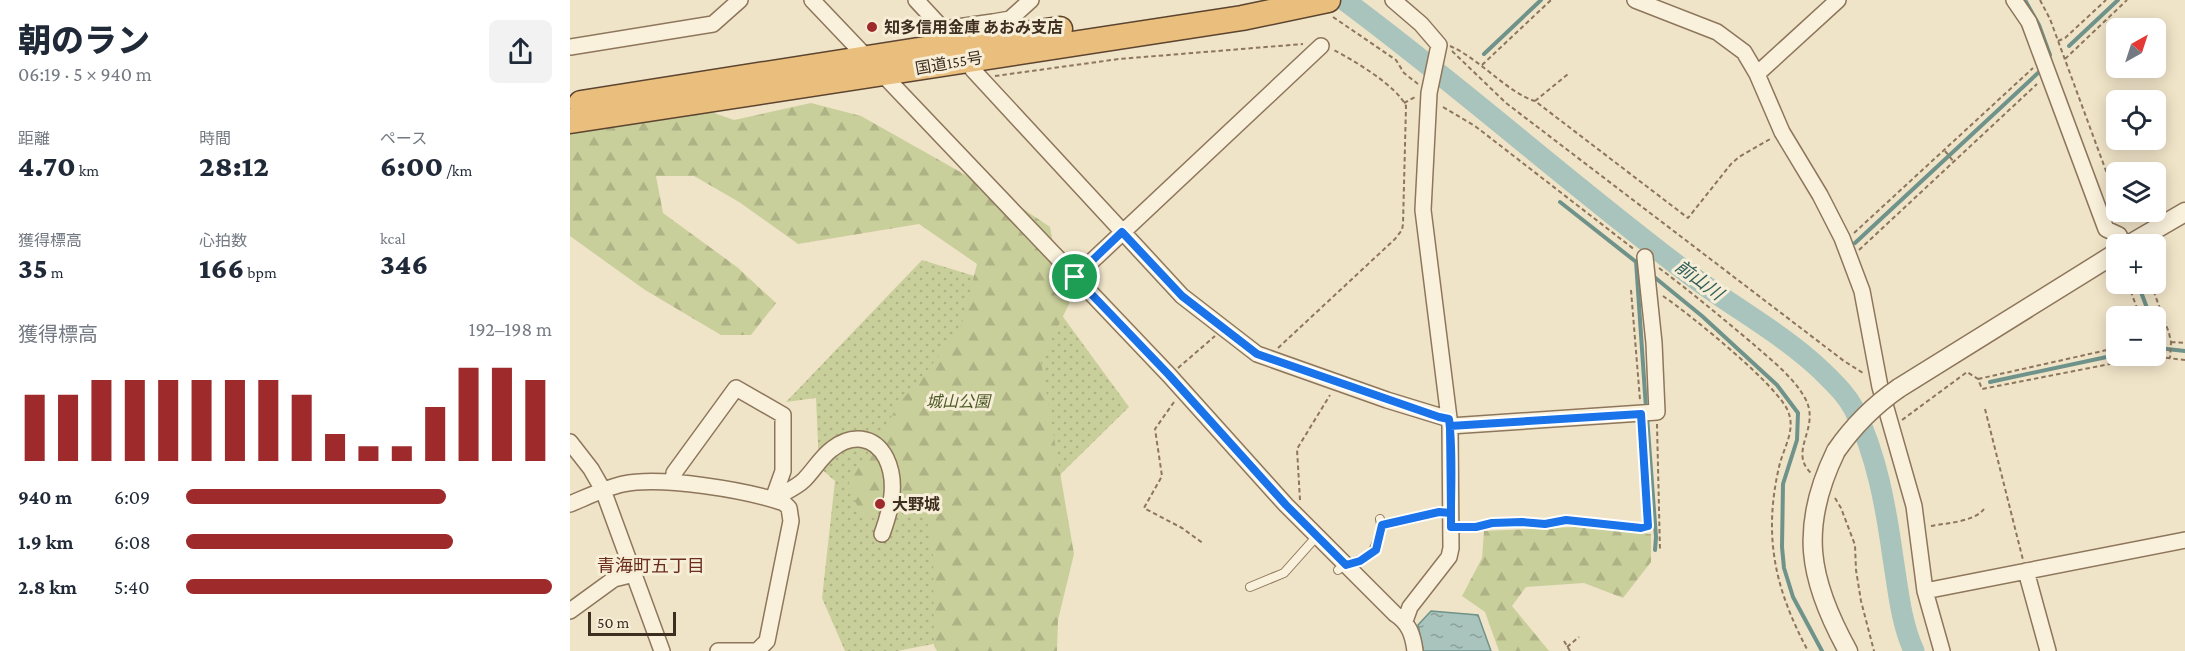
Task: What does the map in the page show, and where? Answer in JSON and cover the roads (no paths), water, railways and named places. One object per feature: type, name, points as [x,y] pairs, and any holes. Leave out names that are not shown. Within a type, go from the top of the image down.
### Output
[{"type":"highway","name":"国道155号","points":[[570,121],[875,66],[994,30],[1093,25],[1252,0]]},
{"type":"highway","name":"国道155号","points":[[570,105],[875,66],[970,59],[1242,18],[1322,1]]},
{"type":"street","points":[[570,47],[713,24],[740,0]]},
{"type":"street","points":[[812,0],[1169,375],[1317,536],[1342,568],[1405,621],[1413,638],[1415,651]]},
{"type":"street","points":[[916,0],[943,29],[994,30],[1031,0]]},
{"type":"street","points":[[1393,0],[1437,48],[1430,89],[1423,210],[1450,422],[1451,548],[1449,557],[1410,607],[1405,621]]},
{"type":"street","points":[[1635,0],[1727,38],[1744,52],[1757,74],[1782,132],[1820,195],[1846,248],[1862,291],[1879,377],[1914,506],[1925,591],[1942,651]]},
{"type":"street","points":[[1757,74],[1838,0]]},
{"type":"street","points":[[2014,0],[2029,22],[2106,229],[2117,234]]},
{"type":"street","points":[[1075,277],[1321,46]]},
{"type":"street","points":[[970,59],[973,70],[1182,296],[1257,354],[1450,422],[1649,413],[1654,343],[1645,257]]},
{"type":"street","points":[[2147,234],[2185,212]]},
{"type":"street","points":[[1848,651],[1822,598],[1811,547],[1818,493],[1836,451],[1863,416],[1879,402],[2106,259]]},
{"type":"street","points":[[674,482],[674,473],[736,388],[783,416],[783,471],[773,499]]},
{"type":"street","points":[[773,499],[802,482],[831,449],[850,439],[861,437],[870,441],[883,453],[892,478],[889,513],[882,534]]},
{"type":"street","points":[[570,442],[591,469],[603,490],[662,651]]},
{"type":"street","points":[[570,504],[624,484],[674,482],[773,499],[789,507],[791,521],[764,649],[718,651]]},
{"type":"street","points":[[1925,591],[2185,540]]},
{"type":"street","points":[[2026,571],[2048,651]]},
{"type":"street","points":[[570,611],[614,579],[634,574]]},
{"type":"lane","points":[[1342,568],[1360,561],[1376,550],[1381,522],[1439,512],[1451,520]]},
{"type":"lane","points":[[1250,586],[1284,573],[1317,536]]},
{"type":"water","points":[[1431,611],[1478,615],[1491,651],[1423,651],[1418,625]]},
{"type":"waterway","name":"前山川","points":[[1344,0],[1649,243],[1709,289],[1791,345],[1840,389],[1854,409],[1875,463],[1887,520],[1898,594],[1914,651]]},
{"type":"waterway","points":[[1484,54],[1541,0]]},
{"type":"waterway","points":[[2025,0],[2039,25],[2050,55]]},
{"type":"waterway","points":[[2069,46],[2118,0]]},
{"type":"waterway","points":[[1855,243],[2039,72]]},
{"type":"waterway","points":[[1560,202],[1640,265]]},
{"type":"waterway","points":[[1636,261],[1646,408]]},
{"type":"waterway","points":[[1653,276],[1702,316],[1777,385],[1798,413],[1797,440],[1783,484],[1784,568],[1793,597],[1822,651]]},
{"type":"waterway","points":[[2142,294],[2146,306]]},
{"type":"waterway","points":[[2166,349],[2185,351]]},
{"type":"waterway","points":[[1990,382],[2106,357]]},
{"type":"waterway","points":[[1647,416],[1655,550]]},
{"type":"place","name":"知多信用金庫 あおみ支店","points":[[872,27]]},
{"type":"place","name":"大野城","points":[[880,504]]},
{"type":"district","name":"青海町五丁目","points":[[651,566]]},
{"type":"park label","name":"城山公園","points":[[958,401]]}]
